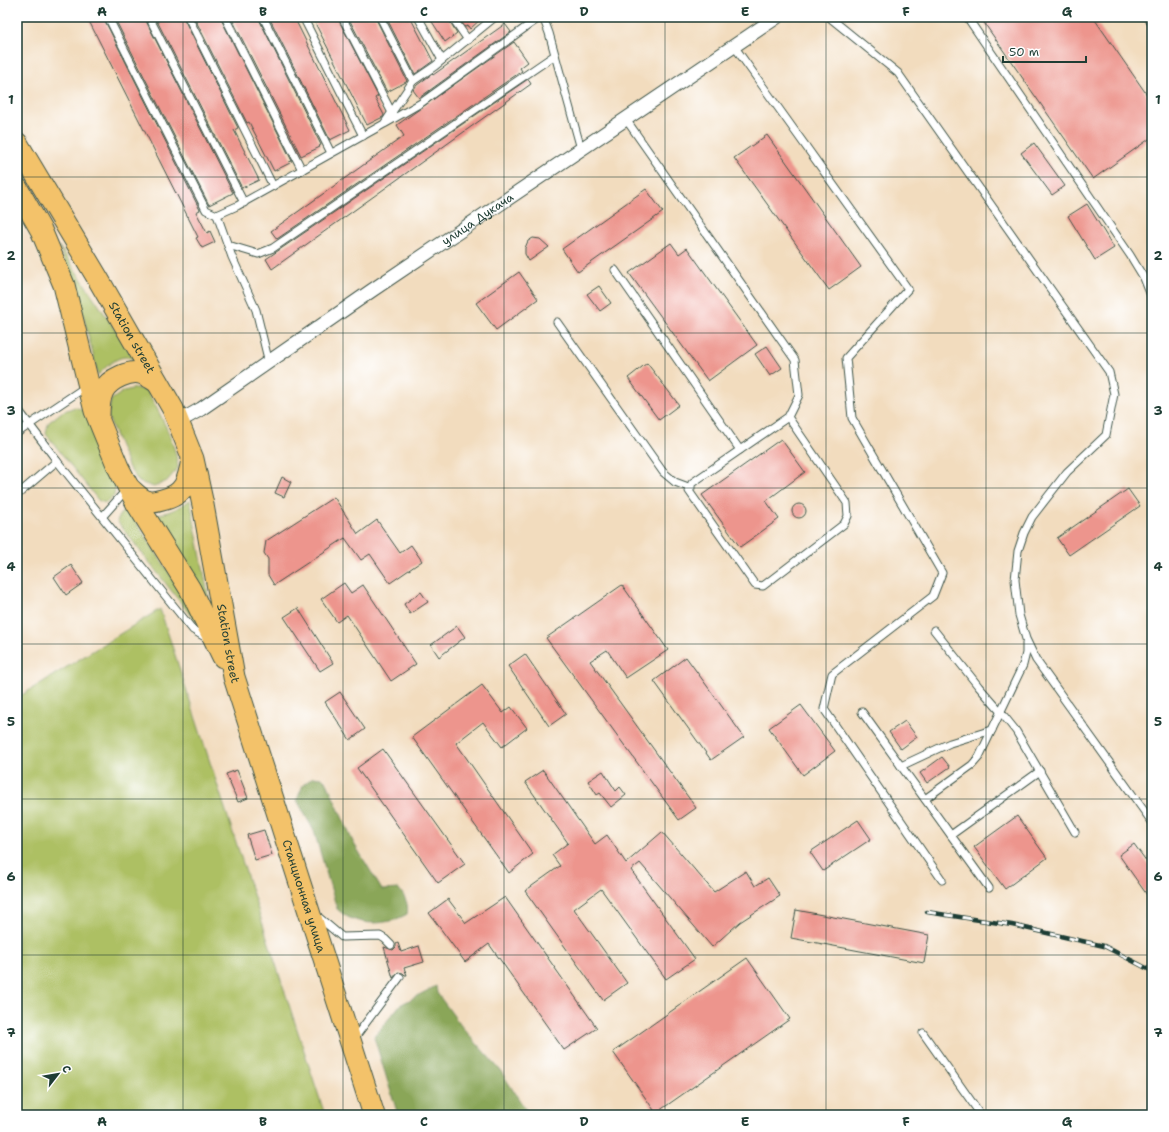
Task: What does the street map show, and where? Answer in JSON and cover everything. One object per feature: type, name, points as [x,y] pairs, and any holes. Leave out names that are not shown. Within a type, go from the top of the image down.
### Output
[{"type":"main road","name":"Station street","points":[[17,143],[97,277],[173,409],[193,459],[203,505],[234,677]]},
{"type":"main road","name":"Station street","points":[[17,188],[41,230],[64,285],[99,420],[118,467],[141,510],[190,589],[216,645],[234,677]]},
{"type":"main road","points":[[99,420],[100,400],[103,390],[112,381],[129,374],[142,374],[157,382]]},
{"type":"main road","points":[[128,487],[144,500],[155,502],[169,499],[182,490],[188,478],[193,459]]},
{"type":"main road","name":"Станционная улица","points":[[234,677],[306,907],[374,1115]]},
{"type":"street","name":"улица Дукача","points":[[178,422],[201,409],[269,363],[371,290],[777,17]]},
{"type":"lane","points":[[108,17],[206,210],[217,215],[228,245],[256,310],[269,363]]},
{"type":"lane","points":[[149,17],[244,203]]},
{"type":"lane","points":[[188,17],[273,186]]},
{"type":"lane","points":[[225,17],[302,170]]},
{"type":"lane","points":[[263,17],[331,153]]},
{"type":"lane","points":[[303,17],[363,136]]},
{"type":"lane","points":[[342,17],[392,113]]},
{"type":"lane","points":[[380,17],[413,81]]},
{"type":"lane","points":[[418,17],[442,60]]},
{"type":"lane","points":[[452,17],[468,40]]},
{"type":"lane","points":[[384,124],[413,81],[496,17]]},
{"type":"lane","points":[[217,215],[244,203],[421,103],[542,17],[547,25],[581,149]]},
{"type":"lane","points":[[829,17],[898,73],[1109,372],[1114,394],[1106,435],[1067,472],[1032,517],[1024,533],[1018,551],[1015,580],[1019,615],[1026,638],[1036,660],[1152,822]]},
{"type":"lane","points":[[967,17],[1130,255],[1144,278],[1152,298]]},
{"type":"lane","points":[[1147,17],[1152,24]]},
{"type":"lane","points":[[734,46],[908,289],[846,358],[852,418],[942,573],[933,596],[832,674],[824,710],[942,880]]},
{"type":"lane","points":[[228,245],[258,254],[273,248],[555,56]]},
{"type":"lane","points":[[625,118],[795,360],[799,395],[788,417],[692,483],[690,492],[755,585],[763,586],[844,524],[848,516],[847,504],[788,417]]},
{"type":"lane","points":[[615,270],[740,450]]},
{"type":"lane","points":[[557,322],[663,472],[675,482],[691,488]]},
{"type":"lane","points":[[17,433],[28,424],[89,384]]},
{"type":"lane","points":[[17,408],[57,461],[103,516],[193,630],[216,645]]},
{"type":"lane","points":[[17,495],[57,461]]},
{"type":"lane","points":[[103,516],[128,487]]},
{"type":"lane","points":[[934,630],[1021,739],[1075,832]]},
{"type":"lane","points":[[924,799],[976,761],[1023,666],[1026,653],[1026,638]]},
{"type":"lane","points":[[862,712],[989,888]]},
{"type":"lane","points":[[901,766],[950,743],[992,730]]},
{"type":"lane","points":[[951,835],[1040,771]]},
{"type":"lane","points":[[306,907],[342,937],[380,936],[391,945]]},
{"type":"lane","points":[[351,1044],[400,977]]},
{"type":"lane","points":[[923,1033],[981,1115]]},
{"type":"green space","points":[[59,246],[135,359],[125,357],[117,359],[98,375],[81,306]]},
{"type":"green space","points":[[136,388],[147,391],[167,428],[177,458],[178,468],[167,481],[154,487],[139,482],[129,468],[108,417],[111,400],[124,391]]},
{"type":"green space","points":[[75,407],[85,411],[116,484],[114,496],[106,503],[99,501],[46,434],[48,423],[62,412]]},
{"type":"green space","points":[[190,500],[209,600],[155,515],[174,510]]},
{"type":"green space","points":[[125,511],[132,516],[191,606],[198,625],[117,521],[120,514]]},
{"type":"green space","points":[[160,609],[325,1115],[17,1115],[17,698]]},
{"type":"green space","points":[[313,777],[322,778],[327,783],[353,842],[382,890],[399,889],[406,901],[407,914],[386,922],[371,923],[357,921],[337,909],[314,831],[297,800],[303,785]]},
{"type":"green space","points":[[436,986],[437,993],[462,1027],[500,1070],[529,1115],[398,1115],[374,1037],[400,1005]]},
{"type":"building","points":[[87,17],[103,17],[200,210],[196,212],[207,233],[210,231],[215,242],[202,248],[196,238],[198,237]]},
{"type":"building","points":[[114,17],[144,17],[233,193],[209,205]]},
{"type":"building","points":[[155,17],[183,17],[238,128],[234,130],[259,180],[242,188]]},
{"type":"building","points":[[194,17],[220,17],[292,161],[289,162],[290,163],[274,171],[249,122],[247,123]]},
{"type":"building","points":[[231,17],[258,17],[321,145],[319,146],[320,147],[301,156]]},
{"type":"building","points":[[269,17],[294,17],[350,130],[330,140]]},
{"type":"building","points":[[312,17],[337,17],[378,96],[375,98],[384,115],[383,117],[367,125]]},
{"type":"building","points":[[348,17],[375,17],[407,81],[406,82],[387,92]]},
{"type":"building","points":[[386,17],[410,17],[433,61],[415,74]]},
{"type":"building","points":[[429,17],[447,17],[457,33],[445,42]]},
{"type":"building","points":[[458,17],[483,17],[470,29],[468,26],[465,27]]},
{"type":"building","points":[[980,17],[1093,17],[1152,102],[1152,137],[1093,179]]},
{"type":"building","points":[[505,24],[511,32],[419,98],[413,90],[417,85]]},
{"type":"building","points":[[514,42],[528,62],[520,68],[522,71],[277,239],[271,231],[404,136],[397,125]]},
{"type":"building","points":[[528,79],[531,84],[272,269],[266,259]]},
{"type":"building","points":[[767,135],[861,267],[829,290],[734,158]]},
{"type":"building","points":[[1034,143],[1065,186],[1052,195],[1021,153]]},
{"type":"building","points":[[646,189],[663,212],[578,272],[562,249]]},
{"type":"building","points":[[1087,204],[1114,248],[1095,260],[1068,216]]},
{"type":"building","points":[[533,238],[540,239],[549,247],[529,261],[525,254],[525,248],[528,241]]},
{"type":"building","points":[[671,243],[679,254],[687,248],[757,345],[708,381],[629,273]]},
{"type":"building","points":[[519,272],[538,299],[496,330],[476,303]]},
{"type":"building","points":[[599,286],[611,303],[600,311],[587,294]]},
{"type":"building","points":[[767,346],[782,368],[770,376],[755,354]]},
{"type":"building","points":[[647,363],[679,405],[659,420],[628,378]]},
{"type":"building","points":[[781,439],[805,472],[766,501],[779,519],[740,547],[702,495]]},
{"type":"building","points":[[282,477],[291,482],[284,497],[275,493]]},
{"type":"building","points":[[1128,489],[1140,506],[1069,555],[1057,538]]},
{"type":"building","points":[[334,497],[358,534],[377,520],[400,553],[411,545],[422,561],[390,583],[370,554],[361,560],[345,538],[274,585],[268,575],[268,559],[264,553],[266,541]]},
{"type":"building","points":[[799,504],[804,506],[806,511],[804,516],[799,518],[794,516],[792,511],[794,506]]},
{"type":"building","points":[[71,565],[83,583],[66,595],[54,577]]},
{"type":"building","points":[[344,583],[351,593],[363,585],[416,664],[391,681],[347,615],[337,622],[321,599]]},
{"type":"building","points":[[622,585],[668,650],[626,678],[607,650],[590,661],[696,808],[679,820],[546,638]]},
{"type":"building","points":[[421,592],[428,602],[410,614],[404,604]]},
{"type":"building","points":[[298,608],[333,663],[320,671],[284,617]]},
{"type":"building","points":[[457,626],[465,637],[439,657],[431,645]]},
{"type":"building","points":[[525,654],[566,714],[549,726],[508,666]]},
{"type":"building","points":[[686,657],[744,737],[711,760],[654,681]]},
{"type":"building","points":[[482,685],[503,713],[511,707],[527,728],[502,747],[483,722],[456,743],[533,854],[509,873],[412,737]]},
{"type":"building","points":[[340,692],[365,729],[350,740],[325,702]]},
{"type":"building","points":[[801,705],[835,751],[803,775],[769,728]]},
{"type":"building","points":[[905,721],[917,737],[901,749],[889,732]]},
{"type":"building","points":[[383,749],[465,864],[438,883],[357,768]]},
{"type":"building","points":[[942,757],[950,767],[927,783],[920,773]]},
{"type":"building","points":[[237,770],[248,798],[238,802],[226,774]]},
{"type":"building","points":[[543,770],[595,844],[607,835],[626,863],[662,832],[714,892],[746,871],[755,886],[768,878],[780,896],[740,922],[712,947],[640,863],[631,870],[695,959],[666,979],[601,889],[574,909],[627,983],[603,1000],[525,891],[560,866],[552,855],[568,843],[525,782]]},
{"type":"building","points":[[603,771],[616,791],[620,787],[626,795],[611,807],[600,793],[597,795],[588,781]]},
{"type":"building","points":[[1017,816],[1047,858],[1005,889],[974,847]]},
{"type":"building","points":[[858,820],[871,839],[823,871],[810,852]]},
{"type":"building","points":[[264,830],[272,855],[255,860],[247,835]]},
{"type":"building","points":[[1134,844],[1152,869],[1152,902],[1119,855]]},
{"type":"building","points":[[505,897],[597,1028],[564,1050],[489,944],[465,962],[429,913],[448,899],[466,923]]},
{"type":"building","points":[[796,910],[929,935],[924,963],[791,938]]},
{"type":"building","points":[[398,943],[401,952],[419,946],[424,962],[404,968],[407,975],[398,972],[393,978],[384,947],[393,950]]},
{"type":"building","points":[[747,958],[790,1019],[656,1113],[613,1052]]},
{"type":"railway","points":[[927,912],[1012,925],[1104,946],[1152,971]]}]
